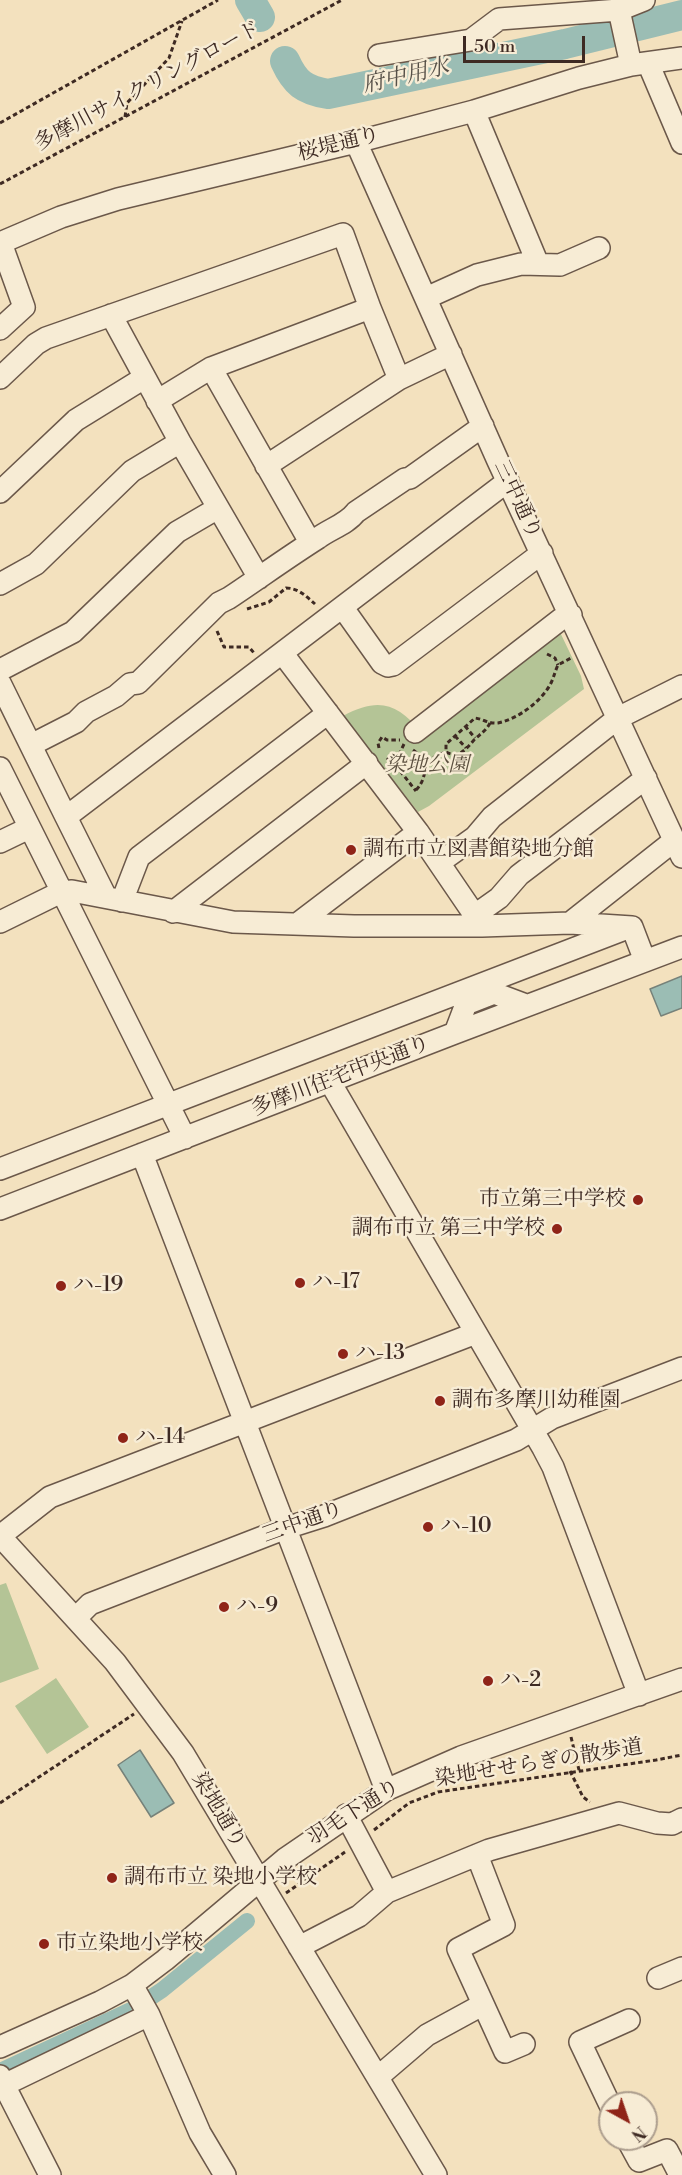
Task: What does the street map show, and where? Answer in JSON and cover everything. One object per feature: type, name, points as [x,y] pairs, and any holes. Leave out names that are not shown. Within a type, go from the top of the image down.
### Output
[{"type":"street","points":[[379,55],[471,40],[499,19],[619,13],[644,0]]},
{"type":"street","points":[[619,13],[635,59],[682,143]]},
{"type":"street","name":"桜堤通り","points":[[0,243],[61,217],[118,199],[474,111],[635,59],[682,58]]},
{"type":"street","points":[[474,111],[538,264]]},
{"type":"street","name":"三中通り","points":[[356,142],[508,481],[678,848]]},
{"type":"street","points":[[0,378],[36,344],[46,338],[343,234],[399,379]]},
{"type":"street","points":[[0,243],[24,307],[0,329]]},
{"type":"street","points":[[426,298],[477,275],[521,264],[560,265],[599,248]]},
{"type":"street","points":[[157,401],[211,368],[370,308]]},
{"type":"street","points":[[111,315],[180,442],[259,578]]},
{"type":"street","points":[[266,466],[399,379],[451,354]]},
{"type":"street","points":[[211,368],[310,542]]},
{"type":"street","points":[[0,492],[76,420],[144,378]]},
{"type":"street","points":[[31,745],[76,722],[86,712],[116,696],[130,684],[138,683],[219,603],[310,542],[352,517],[405,479],[439,459],[444,453],[483,426]]},
{"type":"street","points":[[0,584],[36,564],[132,471],[180,442]]},
{"type":"street","points":[[66,817],[508,481]]},
{"type":"street","points":[[0,669],[74,632],[177,532],[218,508]]},
{"type":"street","points":[[343,608],[382,663],[388,666],[393,665],[542,553]]},
{"type":"street","points":[[415,732],[561,620],[571,615]]},
{"type":"street","points":[[283,654],[440,862],[478,920]]},
{"type":"street","points":[[0,683],[66,817],[114,899]]},
{"type":"street","points":[[440,862],[475,837],[492,817],[618,718],[682,686]]},
{"type":"street","points":[[114,899],[139,857],[328,713]]},
{"type":"street","points":[[173,912],[367,763]]},
{"type":"street","points":[[0,768],[7,798],[29,828],[185,1138]]},
{"type":"street","points":[[478,920],[519,875],[646,778]]},
{"type":"street","points":[[0,842],[29,828]]},
{"type":"street","points":[[297,924],[418,832]]},
{"type":"street","points":[[570,923],[678,848]]},
{"type":"street","points":[[0,922],[61,892],[72,891],[233,922],[354,926],[478,920],[632,927]]},
{"type":"street","points":[[0,1169],[632,927]]},
{"type":"street","points":[[632,927],[645,961]]},
{"type":"street","name":"多摩川住宅中央通り","points":[[0,1209],[526,1005],[682,947]]},
{"type":"street","points":[[330,1082],[552,1467],[639,1695]]},
{"type":"street","points":[[142,1154],[386,1790]]},
{"type":"street","points":[[0,1536],[50,1497],[476,1333]]},
{"type":"street","name":"三中通り","points":[[76,1618],[90,1605],[516,1440],[552,1418],[682,1368]]},
{"type":"street","name":"染地通り","points":[[0,1536],[115,1662],[183,1753],[436,2175]]},
{"type":"street","name":"羽毛下通り","points":[[0,2047],[100,2002],[142,2003],[165,1960],[258,1879],[346,1815],[386,1790],[461,1757],[682,1679]]},
{"type":"street","points":[[299,1947],[359,1916],[387,1892],[477,1855],[619,1813],[657,1823],[672,1824],[682,1819]]},
{"type":"street","points":[[346,1815],[387,1892]]},
{"type":"street","points":[[477,1855],[504,1925],[458,1949],[505,2052],[524,2044]]},
{"type":"street","points":[[658,1978],[682,1968]]},
{"type":"street","points":[[50,2175],[3,2089],[142,2003],[217,2173]]},
{"type":"street","points":[[378,2077],[427,2035],[482,2005]]},
{"type":"street","points":[[604,2091],[580,2042],[628,2020]]},
{"type":"street","points":[[634,2151],[639,2161],[667,2150],[680,2175]]},
{"type":"path","points":[[0,123],[218,0]]},
{"type":"path","name":"多摩川サイクリングロード","points":[[0,184],[342,0]]},
{"type":"path","points":[[125,117],[127,103],[169,58],[182,20]]},
{"type":"path","points":[[242,610],[263,605],[285,588],[292,588],[305,594],[321,610]]},
{"type":"path","points":[[220,622],[216,631],[224,647],[249,647],[257,657]]},
{"type":"path","points":[[446,752],[446,744],[475,718],[490,723],[499,723],[526,710],[548,688],[558,665],[578,655]]},
{"type":"path","points":[[411,794],[421,785],[426,766],[434,756],[446,752],[456,755],[486,730],[490,723]]},
{"type":"path","points":[[465,726],[475,738]]},
{"type":"path","points":[[454,736],[466,748]]},
{"type":"path","points":[[397,767],[396,761],[405,739],[393,741],[382,737],[378,743],[379,748],[416,791]]},
{"type":"path","points":[[0,1803],[148,1705]]},
{"type":"path","points":[[570,1732],[579,1770]]},
{"type":"path","name":"染地せせらぎの散歩道","points":[[286,1893],[361,1841],[409,1803],[438,1791],[570,1771],[656,1761],[682,1755]]},
{"type":"path","points":[[570,1771],[583,1797],[606,1816]]},
{"type":"green space","name":"染地公園","points":[[558,628],[581,676],[584,689],[418,812],[343,716],[367,706],[387,706],[404,715],[422,733]]},
{"type":"green space","points":[[6,1583],[39,1669],[0,1683],[0,1585]]},
{"type":"green space","points":[[56,1678],[89,1727],[47,1754],[15,1706]]},
{"type":"water","points":[[682,976],[682,1008],[661,1016],[650,989]]},
{"type":"water","points":[[140,1750],[174,1803],[151,1817],[118,1765]]},
{"type":"waterway","name":"府中用水","points":[[250,0],[260,17]]},
{"type":"waterway","name":"府中用水","points":[[285,61],[293,75],[306,88],[328,94],[565,44],[682,15]]},
{"type":"waterway","points":[[0,2071],[135,2008],[162,1990],[247,1921]]},
{"type":"place","name":"調布市立図書館染地分館","points":[[351,850]]},
{"type":"place","name":"市立第三中学校","points":[[638,1200]]},
{"type":"place","name":"調布市立 第三中学校","points":[[557,1229]]},
{"type":"place","name":"ハ-17","points":[[300,1283]]},
{"type":"place","name":"ハ-19","points":[[61,1286]]},
{"type":"place","name":"ハ-13","points":[[343,1354]]},
{"type":"place","name":"調布多摩川幼稚園","points":[[440,1401]]},
{"type":"place","name":"ハ-14","points":[[123,1438]]},
{"type":"place","name":"ハ-10","points":[[428,1527]]},
{"type":"place","name":"ハ-9","points":[[224,1607]]},
{"type":"place","name":"ハ-2","points":[[488,1681]]},
{"type":"place","name":"調布市立 染地小学校","points":[[112,1878]]},
{"type":"place","name":"市立染地小学校","points":[[44,1944]]}]
